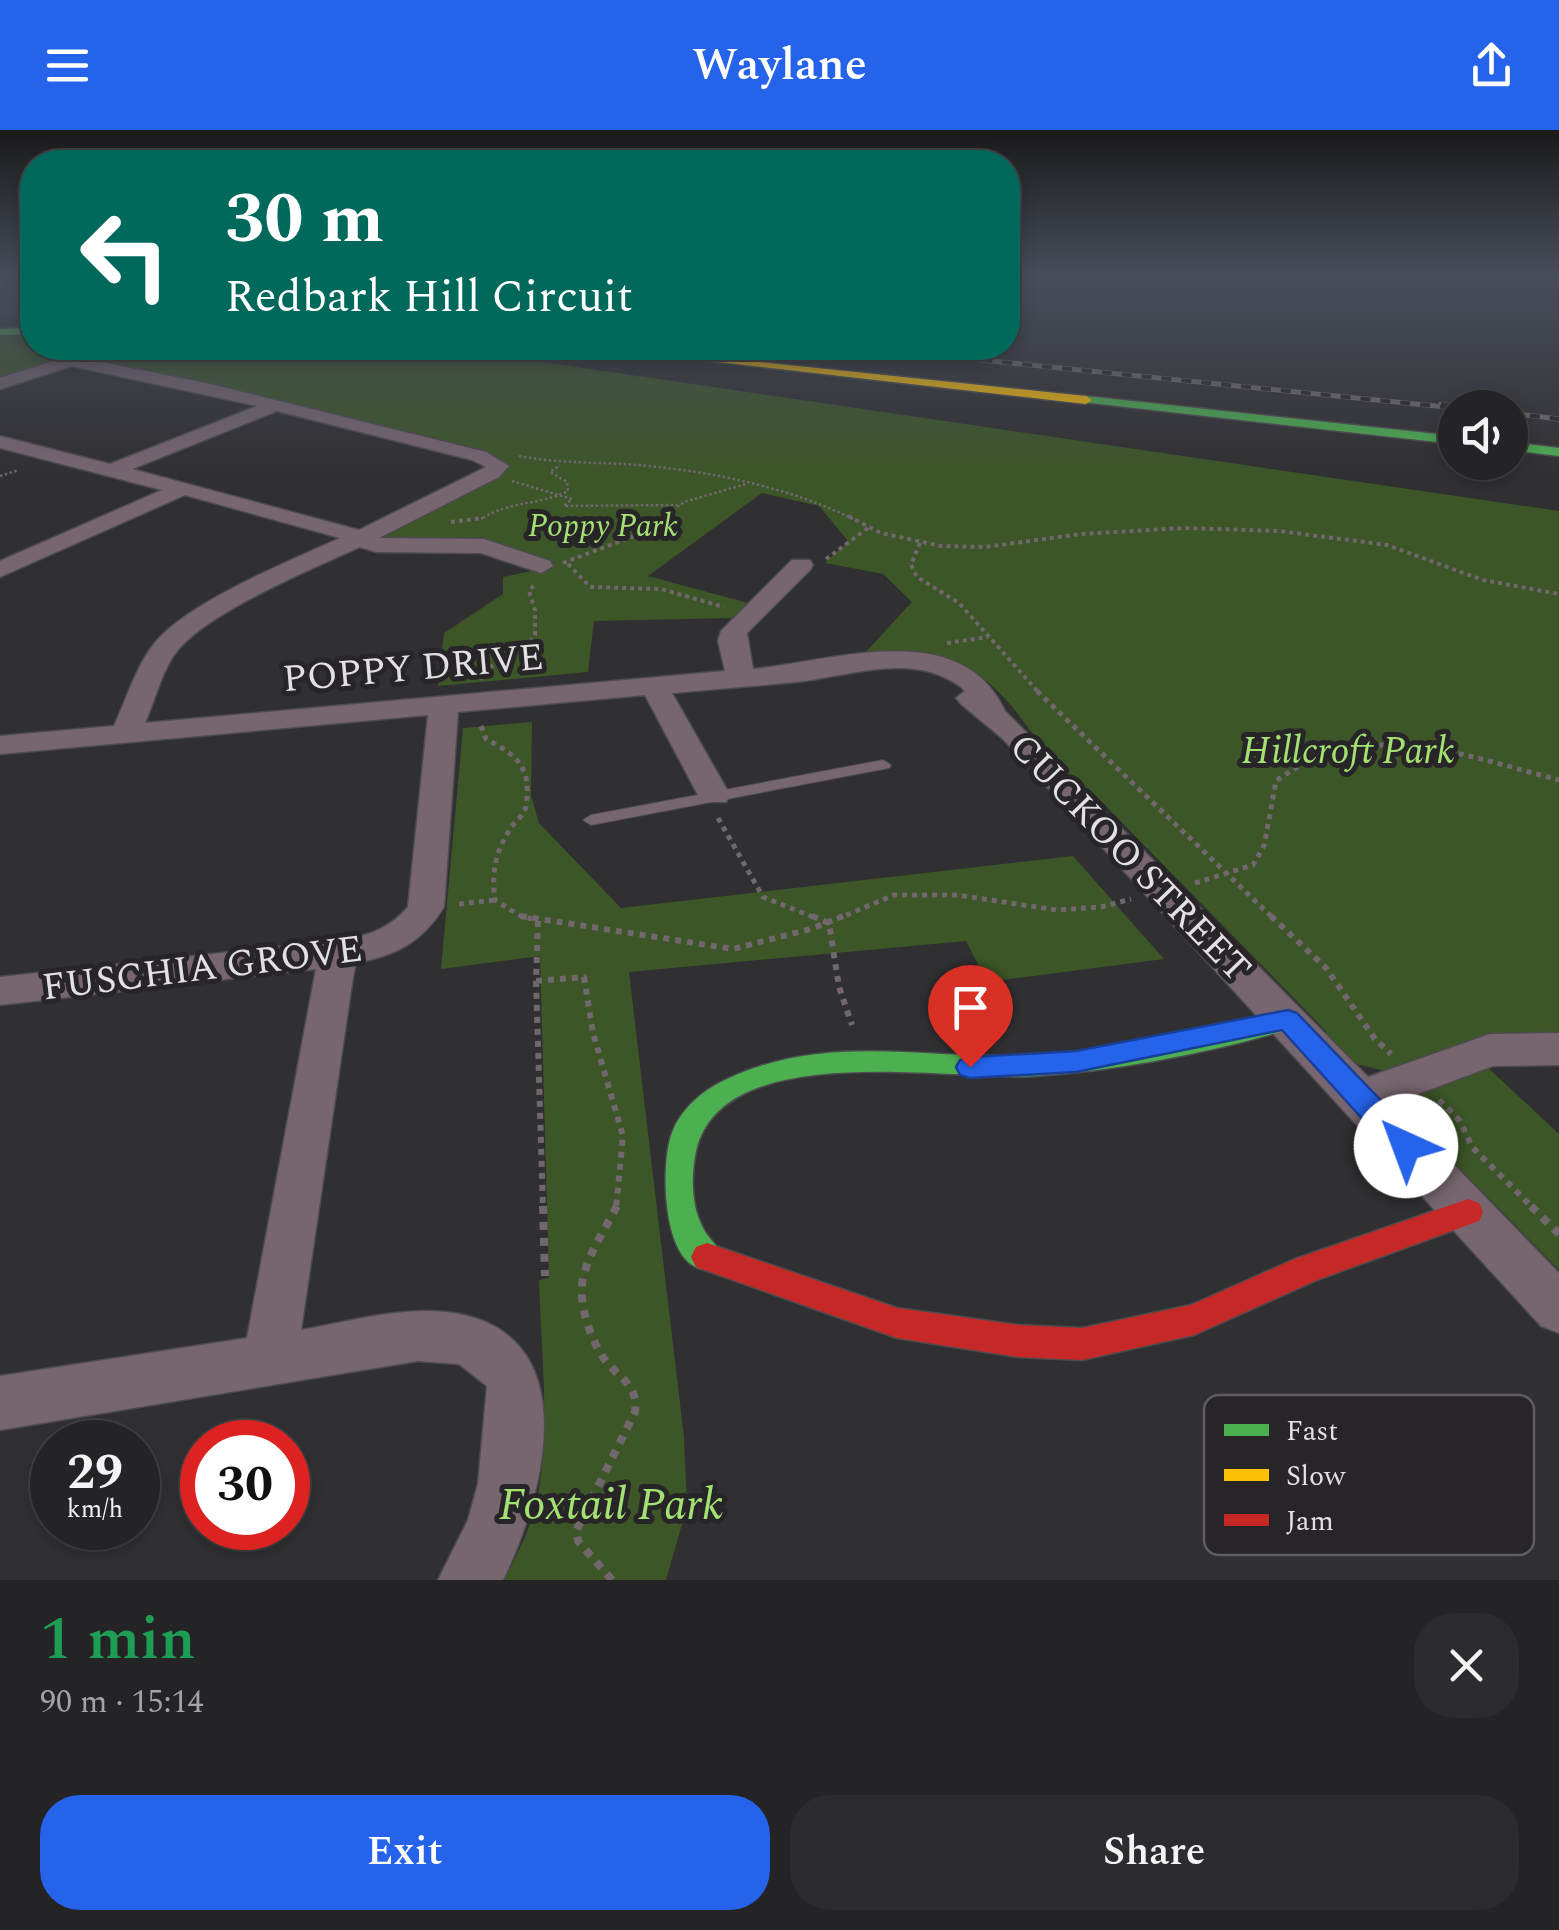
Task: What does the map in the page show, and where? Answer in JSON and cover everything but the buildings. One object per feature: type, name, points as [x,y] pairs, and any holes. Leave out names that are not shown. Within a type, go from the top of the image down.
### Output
[{"type":"main road","points":[[711,360],[1438,438]]},
{"type":"main road","points":[[830,360],[1438,425]]},
{"type":"main road","points":[[1528,435],[1559,438]]},
{"type":"main road","points":[[1528,448],[1559,452]]},
{"type":"main road","points":[[1288,1020],[1064,1063],[970,1067],[898,1060],[862,1062],[779,1074],[722,1093],[688,1124],[678,1159],[686,1229],[699,1254],[870,1317],[1018,1342],[1082,1344],[1194,1320],[1306,1269],[1468,1212]]},
{"type":"street","points":[[0,384],[73,360]]},
{"type":"street","points":[[70,361],[274,406],[498,463],[492,473],[400,523],[311,560],[180,633],[164,650],[125,734]]},
{"type":"street","points":[[112,470],[274,406]]},
{"type":"street","points":[[0,442],[332,526],[358,539],[395,548],[462,544],[498,549],[545,572]]},
{"type":"street","points":[[0,570],[184,488]]},
{"type":"street","points":[[740,678],[732,641],[734,631],[748,614],[808,566]]},
{"type":"street","name":"POPPY DRIVE","points":[[0,745],[834,669],[929,669]]},
{"type":"street","name":"CUCKOO STREET","points":[[929,669],[991,710],[1559,1309]]},
{"type":"street","points":[[654,686],[710,796]]},
{"type":"street","name":"FUSCHIA GROVE","points":[[0,992],[340,953],[389,942],[416,922],[426,908],[462,703]]},
{"type":"street","points":[[270,1360],[332,977],[340,953]]},
{"type":"street","points":[[1360,1098],[1490,1050],[1559,1049]]},
{"type":"street","points":[[0,1403],[443,1334],[490,1351],[507,1367],[514,1381],[510,1487],[500,1521],[469,1580]]},
{"type":"lane","points":[[591,820],[883,765]]},
{"type":"path","points":[[515,455],[562,464],[655,466],[746,484],[815,500],[868,528],[920,544],[985,546],[1082,534],[1184,528],[1278,531],[1387,545],[1483,580],[1559,594]]},
{"type":"path","points":[[462,544],[492,511],[561,496],[570,487],[550,472],[562,464]]},
{"type":"path","points":[[492,473],[510,476],[520,486],[572,499],[564,506],[640,502],[679,505]]},
{"type":"path","points":[[746,484],[679,505],[642,533],[545,572],[529,590],[537,611],[536,634],[525,650],[483,672],[462,703],[481,734],[518,755],[528,801],[493,858],[491,877],[495,900],[510,912],[538,921],[585,924],[719,949],[751,945],[829,923],[894,895],[957,895],[1081,910],[1253,866],[1268,839],[1270,792],[1276,781],[1344,747],[1402,747],[1559,780]]},
{"type":"path","points":[[808,566],[868,528]]},
{"type":"path","points":[[920,544],[911,566],[917,577],[959,603],[1028,682],[1326,968],[1375,1039],[1460,1121],[1472,1148],[1559,1234]]},
{"type":"path","points":[[566,562],[590,588],[661,589],[748,614]]},
{"type":"path","points":[[710,796],[756,890],[774,903],[829,923]]},
{"type":"path","points":[[538,921],[536,982],[545,1276]]},
{"type":"path","points":[[829,923],[837,966],[836,985],[862,1062]]},
{"type":"path","points":[[536,982],[584,977],[596,1048],[623,1136],[619,1201],[583,1278],[583,1309],[602,1357],[630,1383],[637,1398],[635,1412],[576,1532],[578,1541],[612,1580]]},
{"type":"green space","points":[[0,344],[20,344],[20,360],[58,360],[0,380]]},
{"type":"green space","name":"Hillcroft Park","points":[[102,360],[528,360],[1559,511],[1559,1039],[1388,1072],[1345,1061],[1329,1046],[1326,1031],[1094,794],[1063,771],[988,682],[970,671],[946,665],[863,655],[912,602],[883,574],[825,563],[848,541],[819,506],[762,493],[648,576],[748,603],[732,618],[594,621],[588,672],[438,686],[444,633],[503,594],[503,577],[535,570],[515,550],[410,544],[376,538],[501,473],[506,463],[490,455]]},
{"type":"green space","name":"Foxtail Park","points":[[532,722],[531,796],[539,823],[621,908],[1073,856],[1164,959],[987,982],[966,941],[629,972],[684,1437],[687,1507],[666,1580],[504,1580],[532,1518],[543,1454],[539,1280],[549,1278],[540,956],[441,969],[463,728]]},
{"type":"green space","points":[[1485,1065],[1559,1134],[1559,1270],[1438,1146],[1413,1131],[1404,1116],[1407,1100],[1415,1092]]},
{"type":"railway","points":[[981,360],[1438,406]]},
{"type":"railway","points":[[1528,415],[1559,419]]},
{"type":"traffic: fast","points":[[1086,400],[1438,438]]},
{"type":"traffic: fast","points":[[1528,448],[1559,452]]},
{"type":"traffic: fast","points":[[707,1257],[686,1227],[678,1191],[678,1166],[686,1133],[704,1108],[731,1089],[764,1076],[837,1062],[912,1061],[972,1067],[1065,1063],[1131,1054],[1288,1020]]},
{"type":"traffic: slow","points":[[711,360],[1086,400]]},
{"type":"traffic: jam","points":[[707,1257],[897,1323],[1018,1341],[1082,1344],[1194,1320],[1306,1269],[1468,1212]]},
{"type":"route","points":[[970,1067],[1076,1062],[1288,1020],[1406,1146]]},
{"type":"park label","name":"Poppy Park","points":[[603,525]]}]
